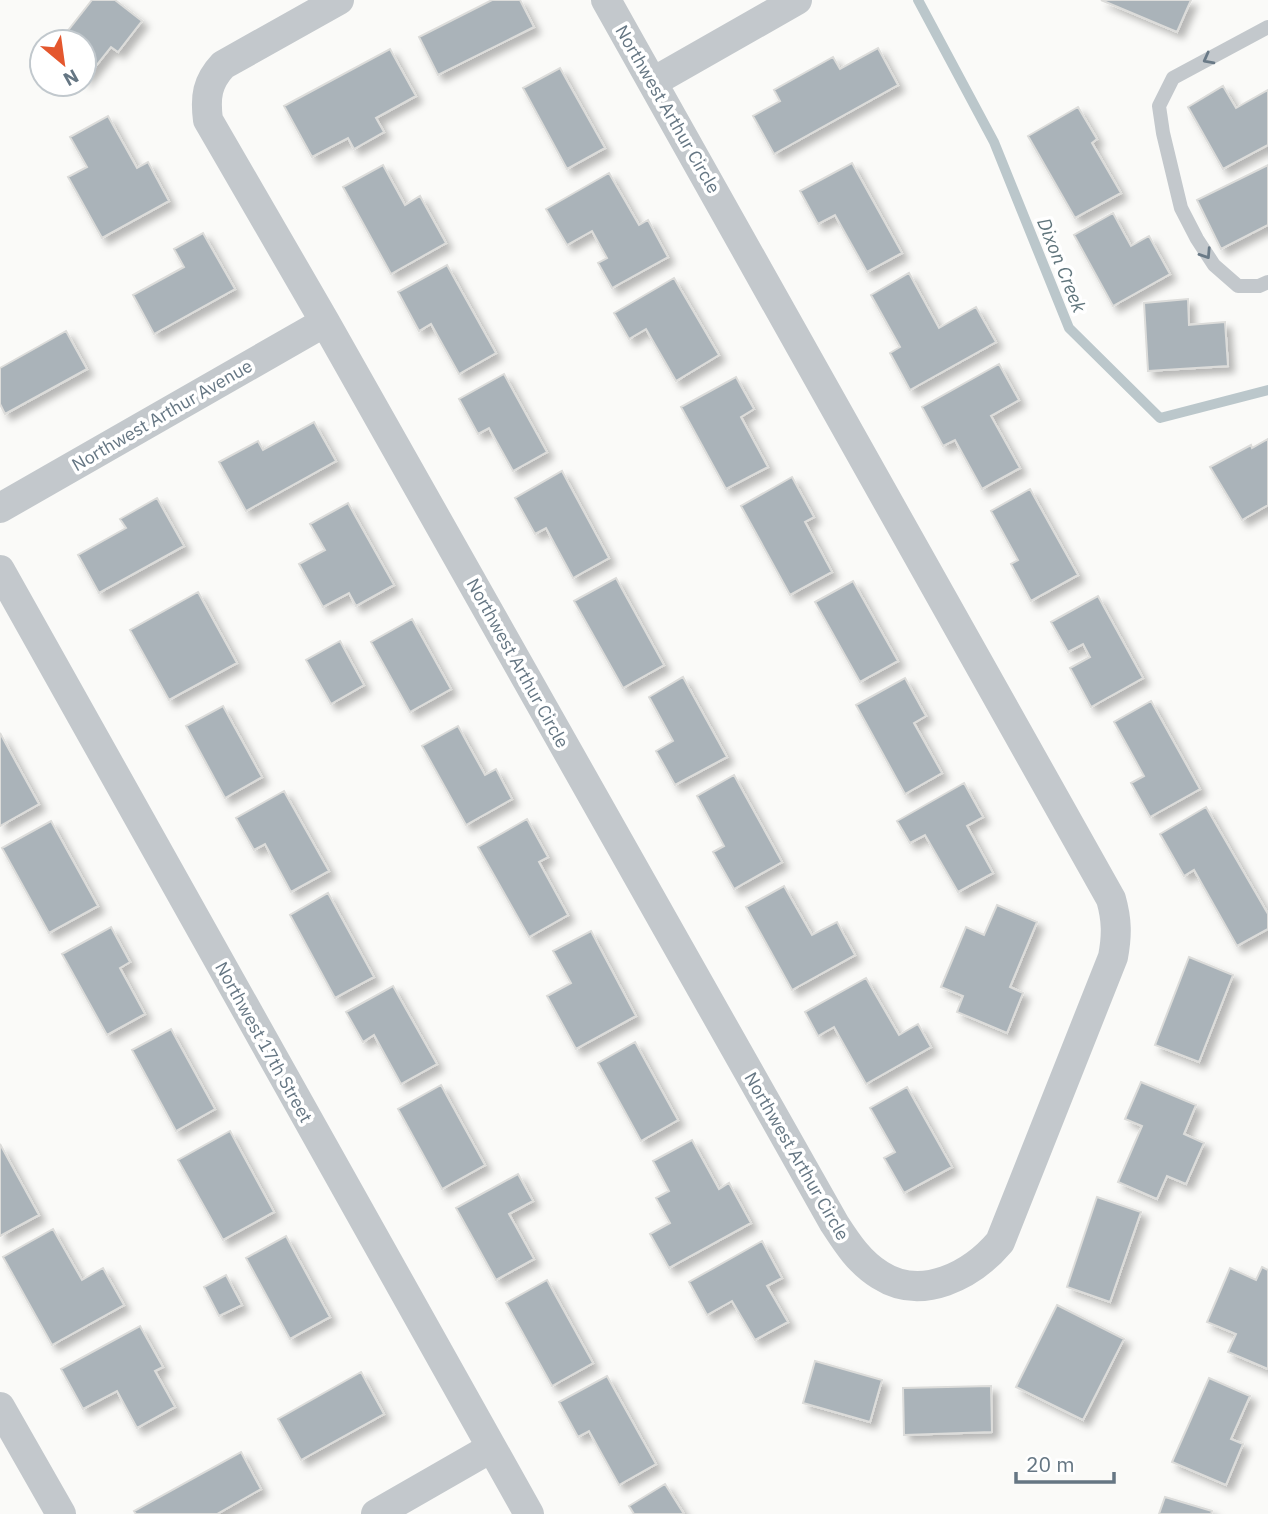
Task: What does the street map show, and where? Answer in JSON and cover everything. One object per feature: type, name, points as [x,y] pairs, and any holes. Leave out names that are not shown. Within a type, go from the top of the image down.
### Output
[{"type":"street","name":"Northwest Arthur Circle","points":[[339,0],[223,65],[212,76],[205,98],[208,120],[834,1223],[853,1252],[879,1275],[896,1283],[928,1285],[949,1280],[986,1259],[1000,1242],[1113,957],[1117,937],[1111,899],[606,0]]},
{"type":"street","points":[[653,82],[797,0]]},
{"type":"street","name":"Northwest Arthur Avenue","points":[[0,508],[325,322]]},
{"type":"street","name":"Northwest 17th Street","points":[[0,570],[529,1514]]},
{"type":"street","points":[[0,1407],[61,1514]]},
{"type":"street","points":[[376,1514],[491,1448]]},
{"type":"lane","points":[[1268,27],[1173,78],[1160,106],[1163,134],[1181,208],[1197,239],[1214,265],[1238,286],[1259,286],[1268,282]]},
{"type":"building","points":[[92,0],[115,0],[142,21],[118,52],[111,47],[98,63],[98,28],[70,28]]},
{"type":"building","points":[[492,0],[520,0],[534,27],[438,75],[419,37]]},
{"type":"building","points":[[1101,0],[1191,0],[1177,32]]},
{"type":"building","points":[[878,48],[898,85],[774,154],[753,116],[780,101],[774,90],[833,57],[840,69]]},
{"type":"building","points":[[390,49],[416,96],[376,118],[384,132],[354,149],[348,138],[312,157],[284,106]]},
{"type":"building","points":[[560,68],[605,148],[567,169],[523,88]]},
{"type":"building","points":[[1223,86],[1236,108],[1268,90],[1268,145],[1223,169],[1188,107]]},
{"type":"building","points":[[1078,107],[1097,139],[1092,143],[1121,193],[1075,218],[1028,136]]},
{"type":"building","points":[[108,116],[137,168],[148,162],[169,201],[102,238],[68,177],[87,167],[70,137]]},
{"type":"building","points":[[852,163],[902,253],[867,272],[835,215],[818,224],[800,191]]},
{"type":"building","points":[[383,165],[405,205],[420,196],[446,243],[391,274],[343,187]]},
{"type":"building","points":[[1268,165],[1268,225],[1221,249],[1197,200]]},
{"type":"building","points":[[609,173],[639,225],[648,220],[668,257],[612,288],[598,263],[607,258],[592,231],[567,245],[546,209]]},
{"type":"building","points":[[1113,213],[1131,246],[1149,236],[1170,274],[1113,306],[1074,235]]},
{"type":"building","points":[[203,233],[235,289],[154,334],[133,295],[184,267],[174,249]]},
{"type":"building","points":[[447,265],[496,353],[459,374],[431,324],[419,331],[398,292]]},
{"type":"building","points":[[909,273],[939,328],[976,307],[996,342],[910,390],[890,353],[900,347],[871,295]]},
{"type":"building","points":[[674,278],[719,355],[676,381],[646,329],[629,339],[614,313]]},
{"type":"building","points":[[1188,299],[1189,325],[1225,322],[1228,366],[1148,371],[1144,303]]},
{"type":"building","points":[[66,331],[87,369],[5,414],[0,404],[0,368]]},
{"type":"building","points":[[999,364],[1019,400],[991,416],[1020,468],[982,489],[955,440],[943,446],[922,407]]},
{"type":"building","points":[[504,374],[547,452],[513,471],[489,428],[478,434],[459,399]]},
{"type":"building","points":[[736,377],[754,409],[741,417],[768,467],[726,489],[681,407]]},
{"type":"building","points":[[314,422],[336,461],[246,511],[219,462],[258,441],[263,450]]},
{"type":"building","points":[[1268,439],[1268,505],[1242,520],[1210,467]]},
{"type":"building","points":[[562,471],[609,558],[573,578],[546,528],[535,534],[515,498]]},
{"type":"building","points":[[792,477],[814,517],[805,522],[832,572],[790,595],[741,506]]},
{"type":"building","points":[[1030,489],[1078,575],[1031,601],[1011,564],[1018,560],[991,511]]},
{"type":"building","points":[[157,498],[184,546],[99,593],[78,555],[126,528],[120,519]]},
{"type":"building","points":[[348,503],[394,585],[356,606],[349,593],[323,607],[299,564],[325,550],[310,524]]},
{"type":"building","points":[[616,578],[664,665],[623,688],[574,601]]},
{"type":"building","points":[[853,581],[898,661],[860,682],[815,602]]},
{"type":"building","points":[[198,592],[237,663],[169,700],[130,630]]},
{"type":"building","points":[[1098,596],[1143,678],[1091,707],[1070,668],[1090,657],[1083,644],[1068,652],[1051,622]]},
{"type":"building","points":[[412,619],[451,689],[410,712],[371,642]]},
{"type":"building","points":[[340,641],[364,685],[331,704],[306,660]]},
{"type":"building","points":[[683,677],[727,757],[675,785],[656,751],[673,741],[649,697]]},
{"type":"building","points":[[905,678],[926,716],[914,723],[942,773],[905,794],[856,705]]},
{"type":"building","points":[[1151,701],[1200,789],[1150,817],[1131,783],[1144,776],[1114,722]]},
{"type":"building","points":[[223,706],[262,777],[225,798],[186,726]]},
{"type":"building","points":[[458,726],[485,775],[496,769],[512,799],[466,825],[422,746]]},
{"type":"building","points":[[0,733],[39,804],[0,826]]},
{"type":"building","points":[[734,775],[782,862],[734,889],[713,852],[724,846],[697,796]]},
{"type":"building","points":[[964,783],[983,817],[967,826],[993,873],[958,892],[925,835],[910,843],[897,821]]},
{"type":"building","points":[[284,791],[329,871],[291,892],[265,844],[254,850],[236,818]]},
{"type":"building","points":[[1206,807],[1268,914],[1268,929],[1237,946],[1194,870],[1184,876],[1160,834]]},
{"type":"building","points":[[527,819],[548,857],[539,862],[568,915],[529,937],[478,847]]},
{"type":"building","points":[[51,821],[98,906],[49,933],[2,848]]},
{"type":"building","points":[[784,886],[812,935],[837,922],[855,955],[792,990],[746,907]]},
{"type":"building","points":[[328,893],[374,977],[335,998],[290,915]]},
{"type":"building","points":[[997,905],[1037,922],[1010,987],[1023,993],[1007,1033],[957,1012],[963,996],[941,987],[966,927],[984,935]]},
{"type":"building","points":[[111,927],[130,962],[120,968],[145,1014],[107,1035],[62,954]]},
{"type":"building","points":[[591,931],[636,1016],[576,1049],[547,996],[571,983],[553,951]]},
{"type":"building","points":[[1189,957],[1233,975],[1199,1062],[1155,1045]]},
{"type":"building","points":[[866,978],[899,1035],[918,1024],[931,1047],[866,1084],[834,1027],[818,1036],[805,1012]]},
{"type":"building","points":[[393,986],[437,1064],[401,1084],[374,1035],[363,1042],[346,1012]]},
{"type":"building","points":[[171,1029],[215,1109],[176,1131],[132,1050]]},
{"type":"building","points":[[635,1042],[678,1120],[641,1141],[598,1063]]},
{"type":"building","points":[[1141,1082],[1196,1105],[1184,1134],[1204,1143],[1186,1184],[1167,1176],[1157,1199],[1118,1182],[1142,1126],[1125,1119]]},
{"type":"building","points":[[441,1085],[485,1165],[442,1189],[398,1109]]},
{"type":"building","points":[[907,1087],[952,1167],[904,1193],[884,1158],[895,1152],[870,1108]]},
{"type":"building","points":[[230,1131],[274,1212],[223,1240],[178,1160]]},
{"type":"building","points":[[692,1140],[719,1189],[729,1183],[751,1223],[669,1268],[650,1234],[670,1223],[656,1198],[669,1191],[653,1161]]},
{"type":"building","points":[[0,1144],[39,1215],[0,1236]]},
{"type":"building","points":[[518,1174],[533,1201],[509,1214],[534,1259],[496,1280],[456,1208]]},
{"type":"building","points":[[1097,1197],[1141,1212],[1110,1302],[1067,1287]]},
{"type":"building","points":[[53,1229],[82,1280],[103,1268],[124,1305],[52,1345],[3,1257]]},
{"type":"building","points":[[286,1236],[330,1317],[290,1339],[246,1258]]},
{"type":"building","points":[[762,1241],[782,1278],[767,1286],[788,1322],[755,1340],[732,1301],[707,1315],[689,1282]]},
{"type":"building","points":[[1262,1267],[1268,1270],[1268,1369],[1228,1352],[1236,1334],[1207,1322],[1230,1268],[1256,1280]]},
{"type":"building","points":[[226,1275],[242,1305],[219,1316],[204,1287]]},
{"type":"building","points":[[547,1280],[593,1363],[552,1386],[506,1303]]},
{"type":"building","points":[[1057,1305],[1124,1339],[1083,1420],[1016,1387]]},
{"type":"building","points":[[140,1326],[163,1367],[155,1371],[175,1407],[137,1428],[117,1391],[83,1409],[61,1369]]},
{"type":"building","points":[[815,1361],[882,1380],[870,1422],[803,1403]]},
{"type":"building","points":[[361,1372],[384,1414],[301,1460],[278,1419]]},
{"type":"building","points":[[607,1376],[656,1464],[619,1485],[589,1431],[578,1437],[559,1402]]},
{"type":"building","points":[[1209,1378],[1250,1396],[1231,1439],[1243,1444],[1226,1485],[1172,1462]]},
{"type":"building","points":[[991,1386],[992,1432],[904,1435],[903,1388]]},
{"type":"building","points":[[241,1452],[261,1489],[217,1514],[136,1514],[134,1511]]},
{"type":"building","points":[[665,1484],[684,1514],[634,1514],[629,1506]]},
{"type":"building","points":[[1165,1497],[1212,1511],[1211,1514],[1159,1514]]},
{"type":"waterway","name":"Dixon Creek","points":[[918,0],[994,142],[1069,328],[1160,418],[1268,390]]}]
